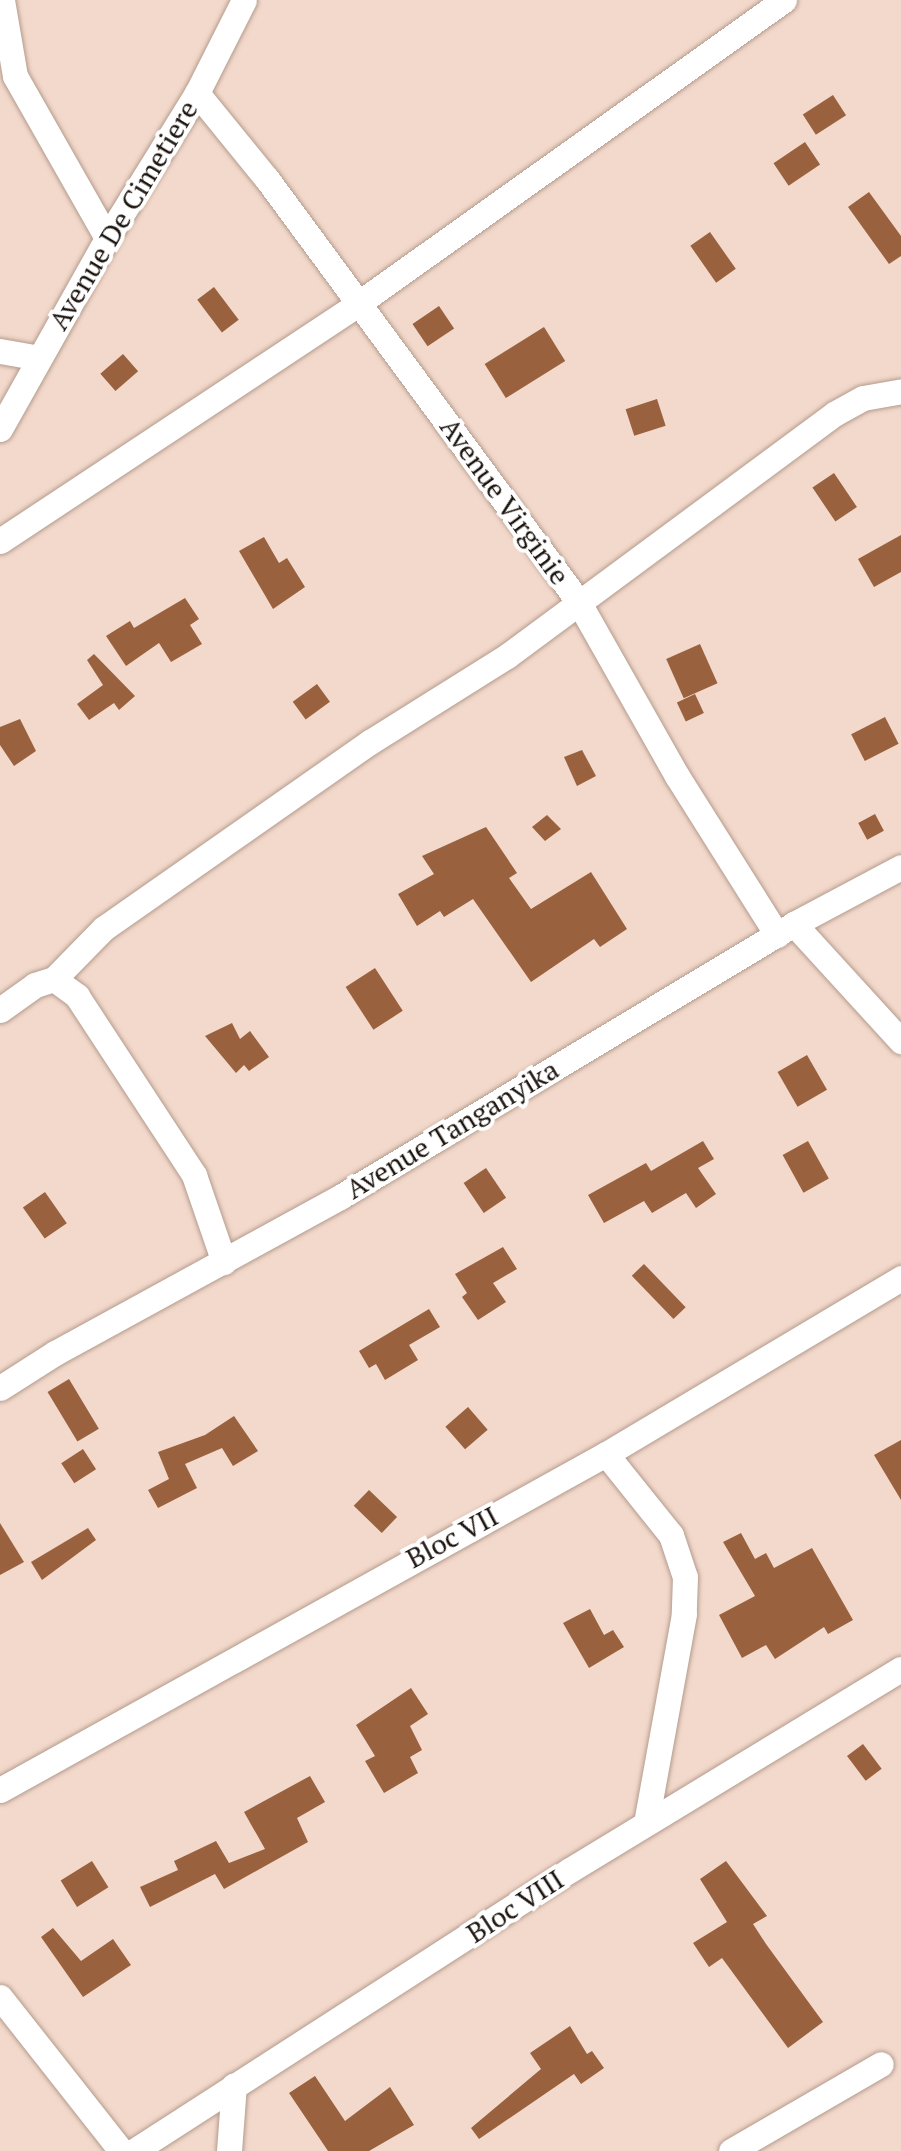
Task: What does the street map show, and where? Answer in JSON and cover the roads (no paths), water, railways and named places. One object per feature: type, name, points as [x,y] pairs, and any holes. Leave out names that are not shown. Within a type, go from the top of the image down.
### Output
[{"type":"street","points":[[2,0],[8,78],[106,238]]},
{"type":"street","name":"Avenue De Cimetiere","points":[[0,428],[106,238],[197,92],[244,0]]},
{"type":"street","points":[[0,542],[359,303],[784,0]]},
{"type":"street","name":"Avenue Virginie","points":[[197,92],[359,303],[578,602],[676,776],[786,930]]},
{"type":"street","points":[[0,351],[38,358]]},
{"type":"street","points":[[0,1010],[35,985],[54,980],[104,928],[370,742],[507,656],[834,414],[863,398],[901,391]]},
{"type":"street","name":"Avenue Tanganyika","points":[[0,1388],[55,1353],[340,1197],[786,930],[901,867]]},
{"type":"street","points":[[786,930],[901,1040]]},
{"type":"street","points":[[54,980],[76,996],[194,1176],[224,1262]]},
{"type":"street","name":"Bloc VII","points":[[0,1790],[606,1454],[901,1278]]},
{"type":"street","points":[[606,1454],[671,1536],[685,1577],[684,1614],[646,1823]]},
{"type":"street","name":"Bloc VIII","points":[[134,2151],[646,1823],[901,1669]]},
{"type":"street","points":[[0,1997],[121,2151]]},
{"type":"street","points":[[731,2151],[881,2064]]},
{"type":"street","points":[[229,2151],[234,2085]]}]
